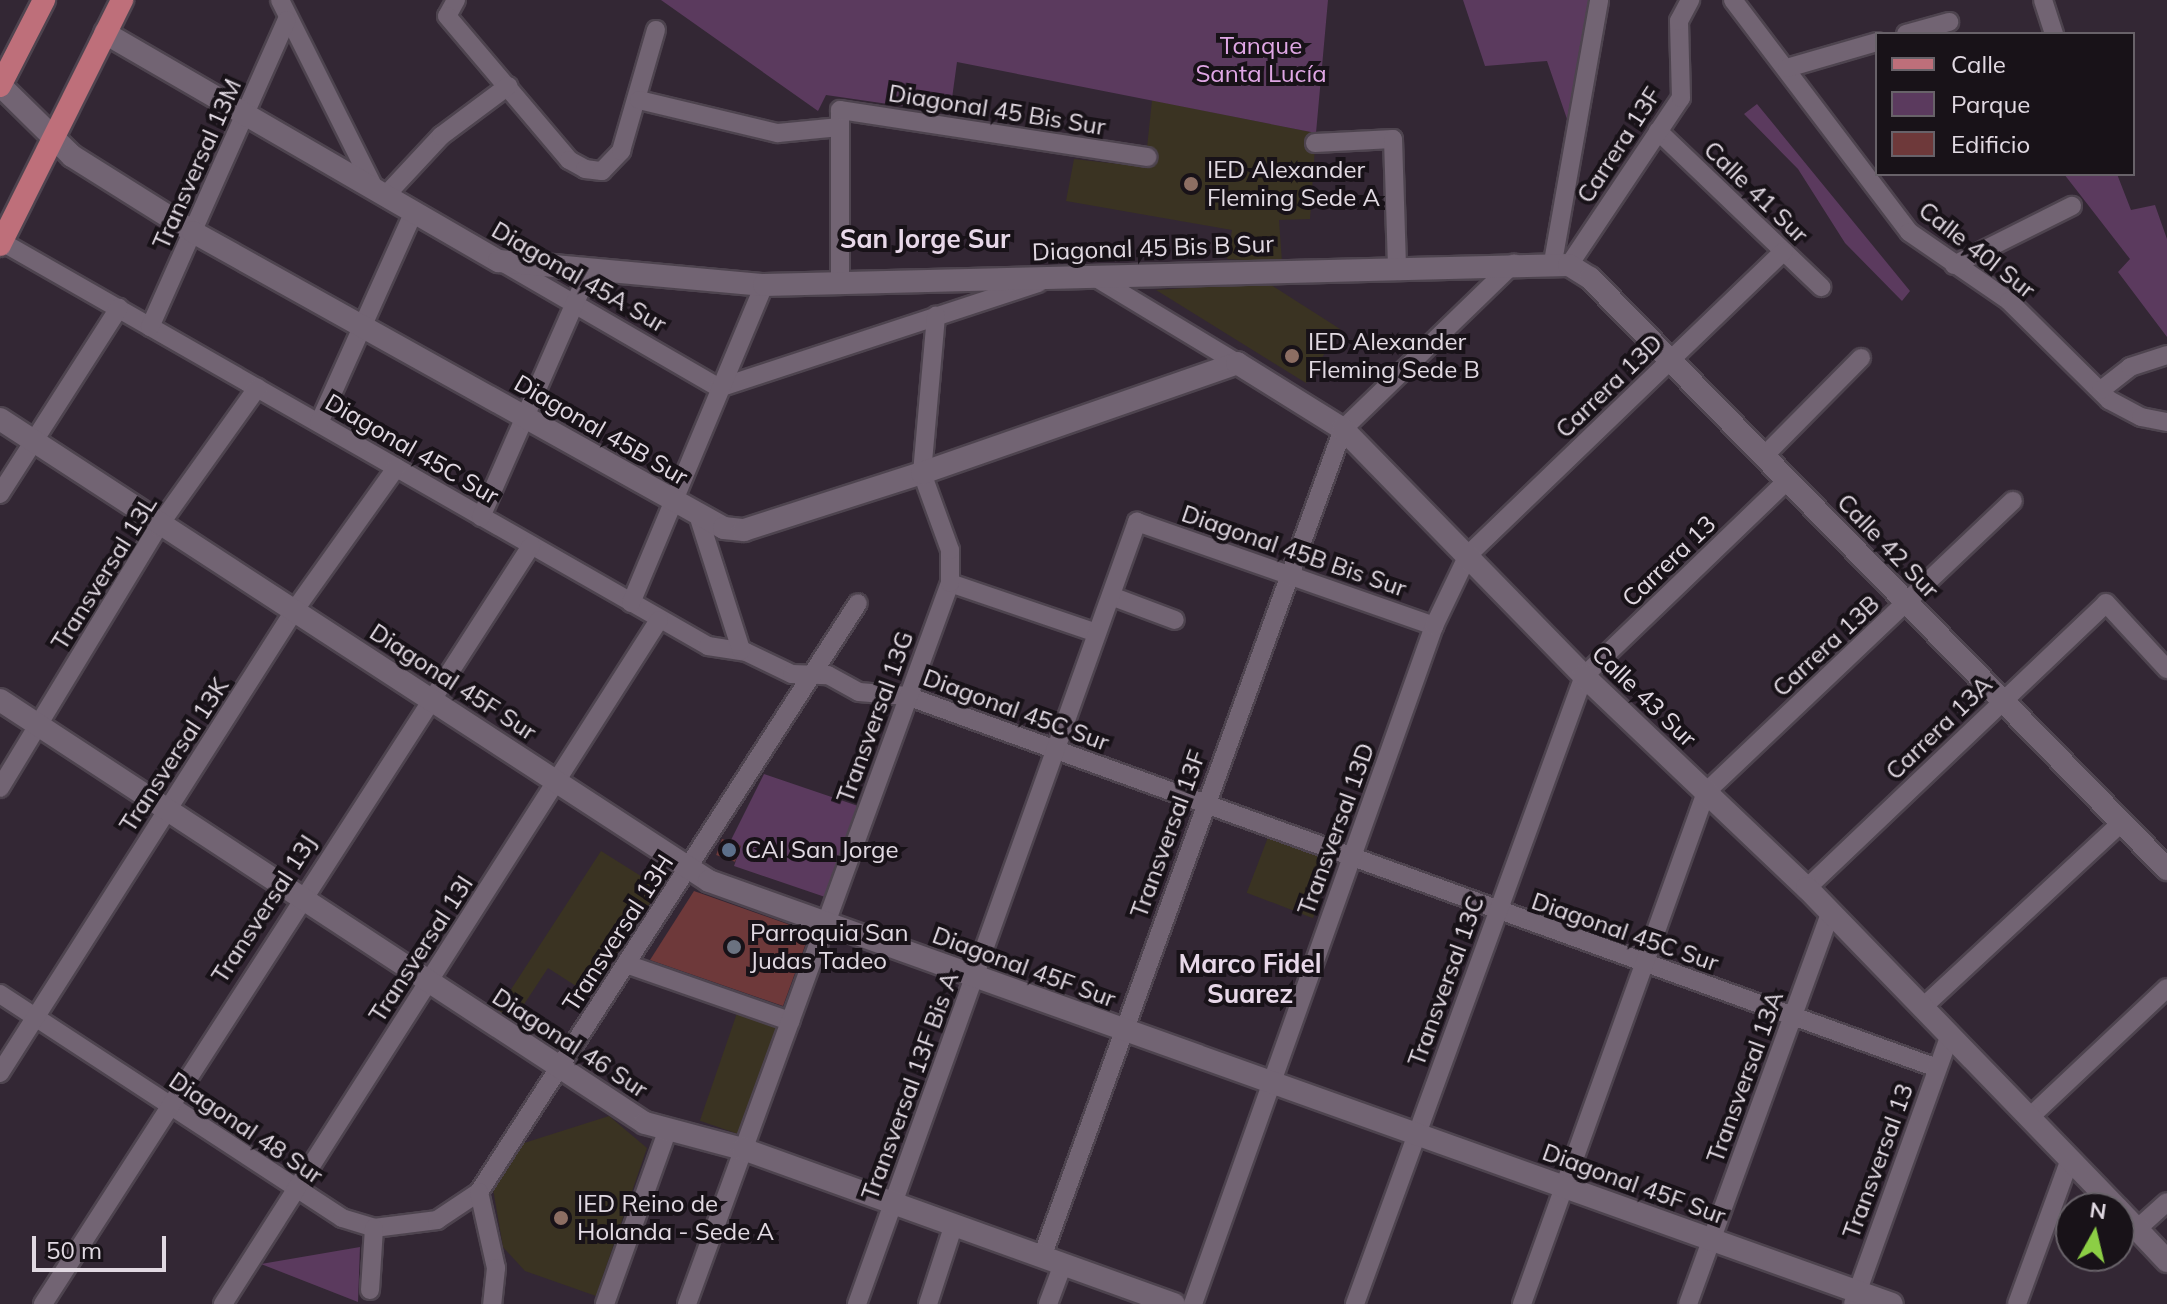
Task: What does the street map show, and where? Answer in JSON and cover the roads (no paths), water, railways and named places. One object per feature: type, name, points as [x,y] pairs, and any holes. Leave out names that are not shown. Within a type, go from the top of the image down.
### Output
[{"type":"main road","points":[[0,85],[44,0]]},
{"type":"main road","points":[[1,244],[122,0]]},
{"type":"street","points":[[280,0],[287,20],[380,192],[441,136],[508,86]]},
{"type":"street","points":[[1561,264],[1599,0]]},
{"type":"street","name":"Carrera 13F","points":[[1561,264],[1658,131],[1684,85],[1679,21],[1690,0]]},
{"type":"street","name":"Calle 40I Sur","points":[[1733,0],[1787,68],[1874,193],[1909,232],[2009,301],[2101,390],[2141,417],[2167,422]]},
{"type":"street","points":[[2043,0],[2053,32]]},
{"type":"street","points":[[451,8],[508,86],[569,160],[602,171],[621,151],[639,100],[656,30]]},
{"type":"street","name":"Transversal 13M","points":[[150,327],[287,20]]},
{"type":"street","points":[[1913,32],[1949,22]]},
{"type":"street","name":"Diagonal 45A Sur","points":[[105,33],[719,388]]},
{"type":"street","points":[[1787,68],[1875,43]]},
{"type":"street","name":"Diagonal 45B Sur","points":[[0,85],[82,163],[193,232],[525,416],[699,518],[744,530],[922,473],[1237,363]]},
{"type":"street","name":"Diagonal 45 Bis Sur","points":[[639,100],[778,133],[840,119],[1147,157]]},
{"type":"street","points":[[840,119],[840,283]]},
{"type":"street","name":"Calle 41 Sur","points":[[1658,131],[1821,287]]},
{"type":"street","points":[[1315,143],[1393,139],[1397,265]]},
{"type":"street","points":[[1954,265],[2072,206]]},
{"type":"street","points":[[319,423],[414,212]]},
{"type":"street","name":"Diagonal 45C Sur","points":[[1,244],[119,308],[708,646],[741,650],[785,672],[828,675],[859,692],[907,696],[1496,912],[1937,1068]]},
{"type":"street","name":"Carrera 13D","points":[[1468,555],[1784,251]]},
{"type":"street","name":"Diagonal 45 Bis B Sur","points":[[499,261],[764,285],[1397,265],[1561,264]]},
{"type":"street","points":[[1343,429],[1514,263]]},
{"type":"street","name":"Calle 42 Sur","points":[[1561,264],[1590,278],[2167,869]]},
{"type":"street","points":[[481,517],[590,269]]},
{"type":"street","name":"Calle 43 Sur","points":[[1093,276],[1343,429],[1584,676],[1831,912],[2102,1192]]},
{"type":"street","points":[[719,388],[1056,277]]},
{"type":"street","points":[[631,603],[764,285]]},
{"type":"street","points":[[0,494],[119,308]]},
{"type":"street","name":"Transversal 13G","points":[[687,1304],[950,583],[950,550],[922,473],[936,316]]},
{"type":"street","points":[[2101,390],[2130,367],[2167,355]]},
{"type":"street","points":[[1764,456],[1861,358]]},
{"type":"street","name":"Transversal 13L","points":[[0,788],[158,527],[257,388]]},
{"type":"street","name":"Diagonal 45F Sur","points":[[0,419],[158,527],[431,697],[688,868],[825,923],[1711,1240],[1855,1298],[1892,1304]]},
{"type":"street","name":"Transversal 13F","points":[[1048,1304],[1052,1260],[1123,1030],[1288,572],[1343,429]]},
{"type":"street","name":"Transversal 13K","points":[[0,1073],[294,611],[396,468]]},
{"type":"street","name":"Carrera 13","points":[[1584,676],[1788,480]]},
{"type":"street","name":"Carrera 13B","points":[[1706,792],[2013,501]]},
{"type":"street","points":[[699,518],[741,650]]},
{"type":"street","name":"Diagonal 45B Bis Sur","points":[[1137,522],[1288,572],[1434,626]]},
{"type":"street","name":"Transversal 13F Bis A","points":[[857,1304],[1137,522]]},
{"type":"street","name":"Transversal 13J","points":[[43,1304],[300,897],[531,546]]},
{"type":"street","name":"Transversal 13D","points":[[1193,1304],[1434,626],[1468,555]]},
{"type":"street","points":[[950,583],[1097,633]]},
{"type":"street","points":[[1111,596],[1175,620]]},
{"type":"street","name":"Transversal 13H","points":[[479,1192],[858,603]]},
{"type":"street","name":"Carrera 13A","points":[[1807,888],[2106,603],[2167,669]]},
{"type":"street","name":"Transversal 13I","points":[[223,1304],[427,981],[560,783],[659,620]]},
{"type":"street","name":"Transversal 13C","points":[[1355,1304],[1584,676]]},
{"type":"street","name":"Diagonal 46 Sur","points":[[0,700],[559,1068],[667,1132],[743,1149],[1168,1303]]},
{"type":"street","points":[[1522,1304],[1706,792]]},
{"type":"street","points":[[1923,1007],[2122,822]]},
{"type":"street","name":"Transversal 13A","points":[[1688,1304],[1831,912]]},
{"type":"street","points":[[626,964],[790,1021]]},
{"type":"street","points":[[2030,1117],[2167,988]]},
{"type":"street","name":"Diagonal 48 Sur","points":[[0,994],[342,1218],[374,1228],[437,1220],[479,1192]]},
{"type":"street","name":"Transversal 13","points":[[1855,1298],[1950,1034]]},
{"type":"street","points":[[605,1304],[667,1132]]},
{"type":"street","points":[[2017,1304],[2070,1159]]},
{"type":"street","points":[[479,1192],[496,1268],[492,1304]]},
{"type":"street","points":[[2137,1229],[2167,1202]]},
{"type":"street","points":[[928,1304],[954,1224]]},
{"type":"street","points":[[370,1290],[374,1228]]},
{"type":"street","name":"Calle 43 Sur","points":[[2137,1229],[2167,1261]]},
{"type":"place","name":"IED Alexander Fleming Sede A","points":[[1191,184]]},
{"type":"place","name":"IED Alexander Fleming Sede B","points":[[1292,356]]},
{"type":"place","name":"CAI San Jorge","points":[[729,850]]},
{"type":"place","name":"Parroquia San Judas Tadeo","points":[[734,947]]},
{"type":"place","name":"IED Reino de Holanda - Sede A","points":[[561,1218]]},
{"type":"district","name":"San Jorge Sur","points":[[925,239]]},
{"type":"district","name":"Marco Fidel Suarez","points":[[1250,979]]},
{"type":"park label","name":"Tanque Santa Lucía","points":[[1261,60]]}]
